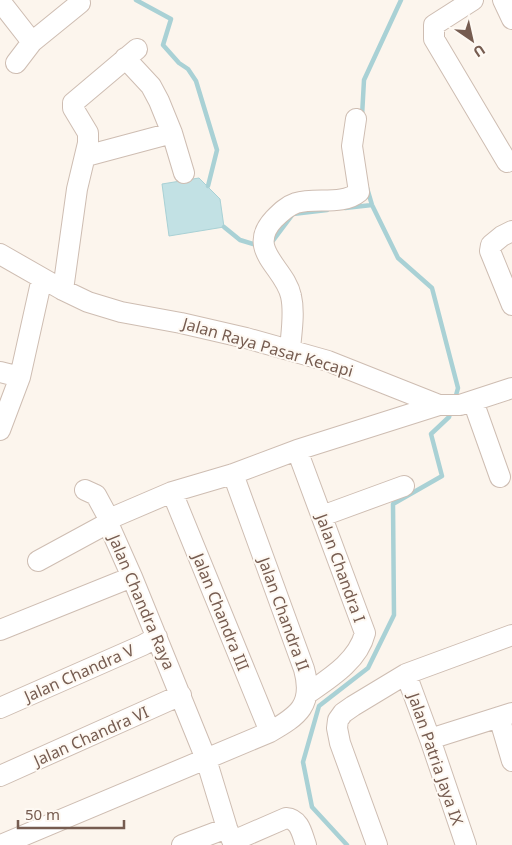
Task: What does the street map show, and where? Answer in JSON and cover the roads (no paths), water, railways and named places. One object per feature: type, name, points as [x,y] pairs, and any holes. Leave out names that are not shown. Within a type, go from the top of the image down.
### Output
[{"type":"street","points":[[473,0],[434,25],[434,38],[507,162]]},
{"type":"street","points":[[503,0],[512,19]]},
{"type":"street","points":[[0,1],[32,42]]},
{"type":"street","points":[[16,63],[32,42],[80,2]]},
{"type":"street","points":[[63,290],[78,189],[86,156],[88,133],[73,108],[73,103],[131,53],[151,86],[172,133],[184,173]]},
{"type":"street","points":[[290,350],[292,298],[264,244],[266,228],[284,209],[296,202],[351,198],[359,192],[352,146],[356,119]]},
{"type":"street","points":[[86,156],[172,133]]},
{"type":"street","points":[[512,231],[491,245],[490,251],[512,305]]},
{"type":"street","name":"Jalan Raya Pasar Kecapi","points":[[0,254],[88,302],[121,312],[181,322],[290,350],[454,404]]},
{"type":"street","points":[[0,430],[20,377],[42,278]]},
{"type":"street","points":[[0,372],[20,377]]},
{"type":"street","points":[[500,477],[454,404],[512,388]]},
{"type":"street","name":"Jalan Chandra Raya","points":[[231,838],[206,759],[108,521],[172,492],[232,474],[297,450],[454,404]]},
{"type":"street","name":"Jalan Chandra I","points":[[297,450],[366,633],[363,643],[341,669],[307,694]]},
{"type":"street","name":"Jalan Chandra II","points":[[1,845],[270,732],[298,714],[307,694],[308,681],[232,474]]},
{"type":"street","points":[[322,516],[404,486]]},
{"type":"street","points":[[38,561],[108,521],[96,495],[84,490]]},
{"type":"street","name":"Jalan Chandra III","points":[[172,492],[270,732]]},
{"type":"street","points":[[0,630],[132,578]]},
{"type":"street","points":[[377,845],[340,743],[337,728],[338,720],[343,713],[406,674],[512,635]]},
{"type":"street","name":"Jalan Chandra V","points":[[0,708],[143,645],[157,637]]},
{"type":"street","name":"Jalan Patria Jaya IX","points":[[406,674],[466,845]]},
{"type":"street","name":"Jalan Chandra VI","points":[[0,776],[181,695]]},
{"type":"street","points":[[430,739],[505,715],[512,760]]},
{"type":"street","points":[[182,845],[231,838],[286,818],[291,819],[298,825],[306,845]]},
{"type":"water","points":[[199,178],[220,199],[224,227],[169,236],[162,184]]},
{"type":"waterway","points":[[136,0],[171,19],[163,45],[179,63],[188,69],[196,81],[217,150],[208,186]]},
{"type":"waterway","points":[[362,116],[364,80],[401,0]]},
{"type":"waterway","points":[[367,188],[372,205],[398,258],[432,288],[458,388],[455,399]]},
{"type":"waterway","points":[[345,208],[372,205]]},
{"type":"waterway","points":[[272,242],[293,214],[327,210]]},
{"type":"waterway","points":[[224,227],[240,240],[260,246]]},
{"type":"waterway","points":[[347,845],[312,807],[303,762],[319,706],[368,668],[394,615],[393,504],[442,476],[431,434],[449,417],[451,411]]}]
